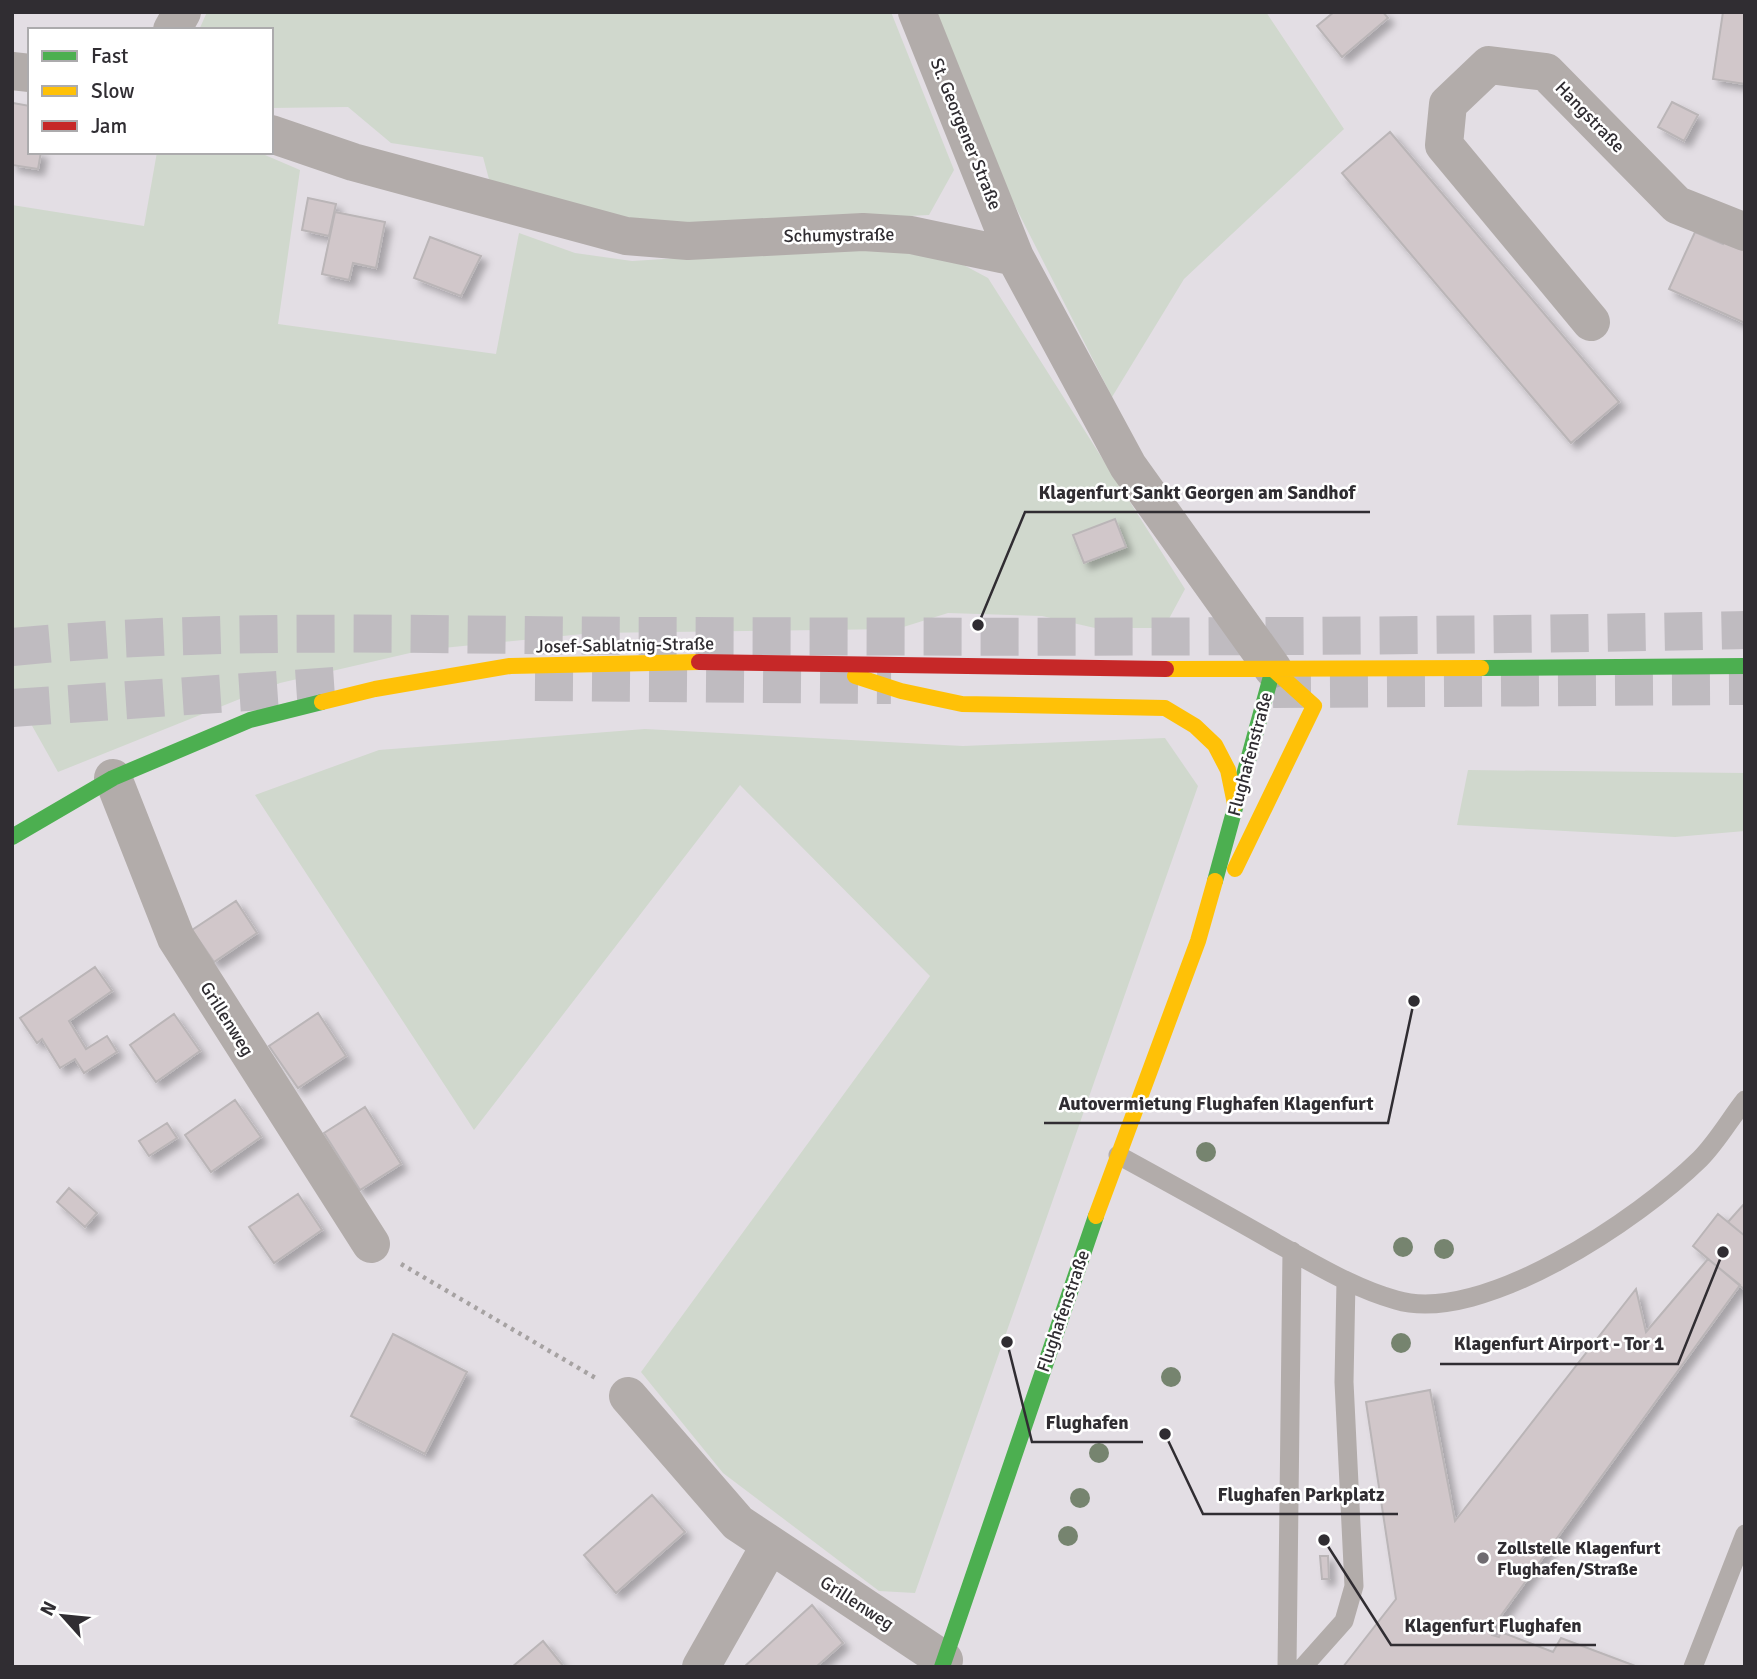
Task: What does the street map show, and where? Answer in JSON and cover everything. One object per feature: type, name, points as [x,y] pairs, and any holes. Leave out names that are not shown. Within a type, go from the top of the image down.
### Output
[{"type":"street","points":[[173,28],[182,12]]},
{"type":"street","name":"St. Georgener Straße","points":[[917,12],[1016,257]]},
{"type":"street","name":"Hangstraße","points":[[1591,322],[1444,145],[1448,104],[1489,65],[1546,72],[1676,205],[1745,232]]},
{"type":"street","name":"Schumystraße","points":[[273,135],[353,162],[626,236],[688,241],[863,232],[911,235],[1016,257]]},
{"type":"street","points":[[1016,257],[1128,466],[1273,669]]},
{"type":"street","name":"Josef-Sablatnig-Straße","points":[[12,837],[113,778],[250,720],[375,689],[510,666],[652,661],[1273,669],[1745,666]]},
{"type":"street","points":[[817,664],[901,691],[962,704],[1165,708],[1194,722],[1213,738],[1230,769],[1235,806]]},
{"type":"street","name":"Flughafenstraße","points":[[943,1663],[1118,1155],[1198,942],[1273,669],[1314,706],[1198,942]]},
{"type":"street","name":"Grillenweg","points":[[113,778],[176,938],[384,1253]]},
{"type":"street","name":"Grillenweg","points":[[628,1396],[738,1523],[943,1663]]},
{"type":"street","points":[[701,1667],[770,1545]]},
{"type":"lane","points":[[1118,1155],[1346,1282],[1397,1301],[1429,1305],[1484,1295],[1529,1275],[1626,1220],[1700,1159],[1745,1100]]},
{"type":"lane","points":[[1287,1667],[1292,1251]]},
{"type":"lane","points":[[1303,1667],[1344,1620],[1354,1586],[1345,1382],[1346,1282]]},
{"type":"lane","points":[[1693,1667],[1745,1534]]},
{"type":"path","points":[[384,1253],[628,1396]]},
{"type":"shaded area","points":[[207,12],[891,12],[954,170],[929,215],[689,227],[588,214],[490,183],[483,157],[391,143],[348,107],[273,108],[273,28],[200,28]]},
{"type":"shaded area","points":[[935,12],[1266,12],[1344,129],[1184,279],[1112,397],[1007,190]]},
{"type":"shaded area","points":[[157,154],[263,154],[300,170],[278,324],[496,354],[519,233],[575,253],[632,261],[889,245],[943,254],[988,278],[1185,589],[1164,628],[1095,628],[1042,616],[948,613],[897,629],[593,633],[423,650],[280,683],[58,772],[12,690],[12,205],[144,226]]},
{"type":"shaded area","points":[[645,729],[963,746],[1165,738],[1198,786],[915,1593],[879,1591],[723,1473],[641,1372],[930,976],[740,785],[474,1130],[255,795],[379,750]]},
{"type":"shaded area","points":[[1468,770],[1745,773],[1745,831],[1675,837],[1457,825]]},
{"type":"building","points":[[1334,12],[1383,12],[1388,18],[1342,57],[1317,26]]},
{"type":"building","points":[[1723,12],[1745,12],[1745,84],[1713,79]]},
{"type":"building","points":[[1672,102],[1698,115],[1684,141],[1658,127]]},
{"type":"building","points":[[13,103],[28,106],[28,154],[41,154],[38,169],[12,165]]},
{"type":"building","points":[[1390,132],[1619,402],[1571,443],[1342,173]]},
{"type":"building","points":[[308,198],[336,204],[329,236],[302,230]]},
{"type":"building","points":[[335,212],[385,222],[376,268],[353,263],[349,280],[322,274]]},
{"type":"building","points":[[1695,232],[1723,244],[1726,238],[1745,246],[1745,323],[1669,289]]},
{"type":"building","points":[[430,237],[481,256],[461,296],[414,278]]},
{"type":"building","points":[[1115,519],[1126,547],[1084,563],[1073,535]]},
{"type":"building","points":[[236,901],[257,933],[214,962],[192,930]]},
{"type":"building","points":[[95,967],[112,991],[69,1021],[86,1049],[107,1036],[117,1052],[84,1073],[75,1059],[60,1068],[42,1039],[37,1043],[20,1018]]},
{"type":"building","points":[[318,1013],[346,1056],[298,1088],[269,1046]]},
{"type":"building","points":[[174,1014],[200,1051],[156,1082],[130,1045]]},
{"type":"building","points":[[235,1100],[261,1137],[211,1172],[185,1135]]},
{"type":"building","points":[[365,1107],[401,1164],[360,1190],[324,1133]]},
{"type":"building","points":[[167,1123],[177,1138],[149,1156],[139,1141]]},
{"type":"building","points":[[69,1188],[97,1213],[85,1227],[57,1202]]},
{"type":"building","points":[[298,1194],[322,1230],[274,1263],[249,1227]]},
{"type":"building","points":[[1745,1204],[1745,1236],[1728,1222]]},
{"type":"building","points":[[1718,1214],[1745,1236],[1745,1290],[1693,1246]]},
{"type":"building","points":[[1708,1259],[1740,1285],[1492,1628],[1492,1635],[1499,1637],[1501,1632],[1553,1652],[1561,1638],[1638,1667],[1343,1667],[1396,1599],[1366,1402],[1430,1390],[1455,1521],[1636,1289],[1646,1332]]},
{"type":"building","points":[[393,1334],[467,1372],[425,1454],[351,1416]]},
{"type":"building","points":[[652,1495],[685,1532],[616,1593],[584,1555]]},
{"type":"building","points":[[1320,1556],[1328,1556],[1329,1579],[1322,1579]]},
{"type":"building","points":[[812,1605],[843,1643],[816,1667],[744,1667]]},
{"type":"building","points":[[543,1641],[564,1667],[512,1667]]},
{"type":"tunnel","points":[[12,647],[93,640],[256,634],[1205,636],[1745,630]]},
{"type":"tunnel","points":[[535,682],[891,685]]},
{"type":"tunnel","points":[[12,708],[349,685]]},
{"type":"tunnel","points":[[1273,689],[1745,686]]},
{"type":"traffic: fast","points":[[1481,668],[1745,666]]},
{"type":"traffic: fast","points":[[1215,881],[1273,669]]},
{"type":"traffic: fast","points":[[12,837],[113,778],[250,720],[322,702]]},
{"type":"traffic: fast","points":[[942,1667],[1096,1216]]},
{"type":"traffic: slow","points":[[322,702],[375,689],[510,666],[699,662]]},
{"type":"traffic: slow","points":[[1166,669],[1481,668]]},
{"type":"traffic: slow","points":[[1235,869],[1314,706],[1273,669]]},
{"type":"traffic: slow","points":[[855,676],[901,691],[962,704],[1165,708],[1195,726],[1215,745],[1228,770],[1235,804]]},
{"type":"traffic: slow","points":[[1096,1216],[1198,941],[1215,881]]},
{"type":"traffic: jam","points":[[699,662],[1166,669]]},
{"type":"place","name":"Klagenfurt Sankt Georgen am Sandhof","points":[[978,625]]},
{"type":"place","name":"Autovermietung Flughafen Klagenfurt","points":[[1414,1001]]},
{"type":"place","name":"Klagenfurt Airport - Tor 1","points":[[1723,1252]]},
{"type":"place","name":"Flughafen","points":[[1007,1342]]},
{"type":"place","name":"Flughafen Parkplatz","points":[[1165,1434]]},
{"type":"place","name":"Klagenfurt Flughafen","points":[[1324,1540]]},
{"type":"place","name":"Zollstelle Klagenfurt Flughafen/Straße","points":[[1483,1558]]}]
